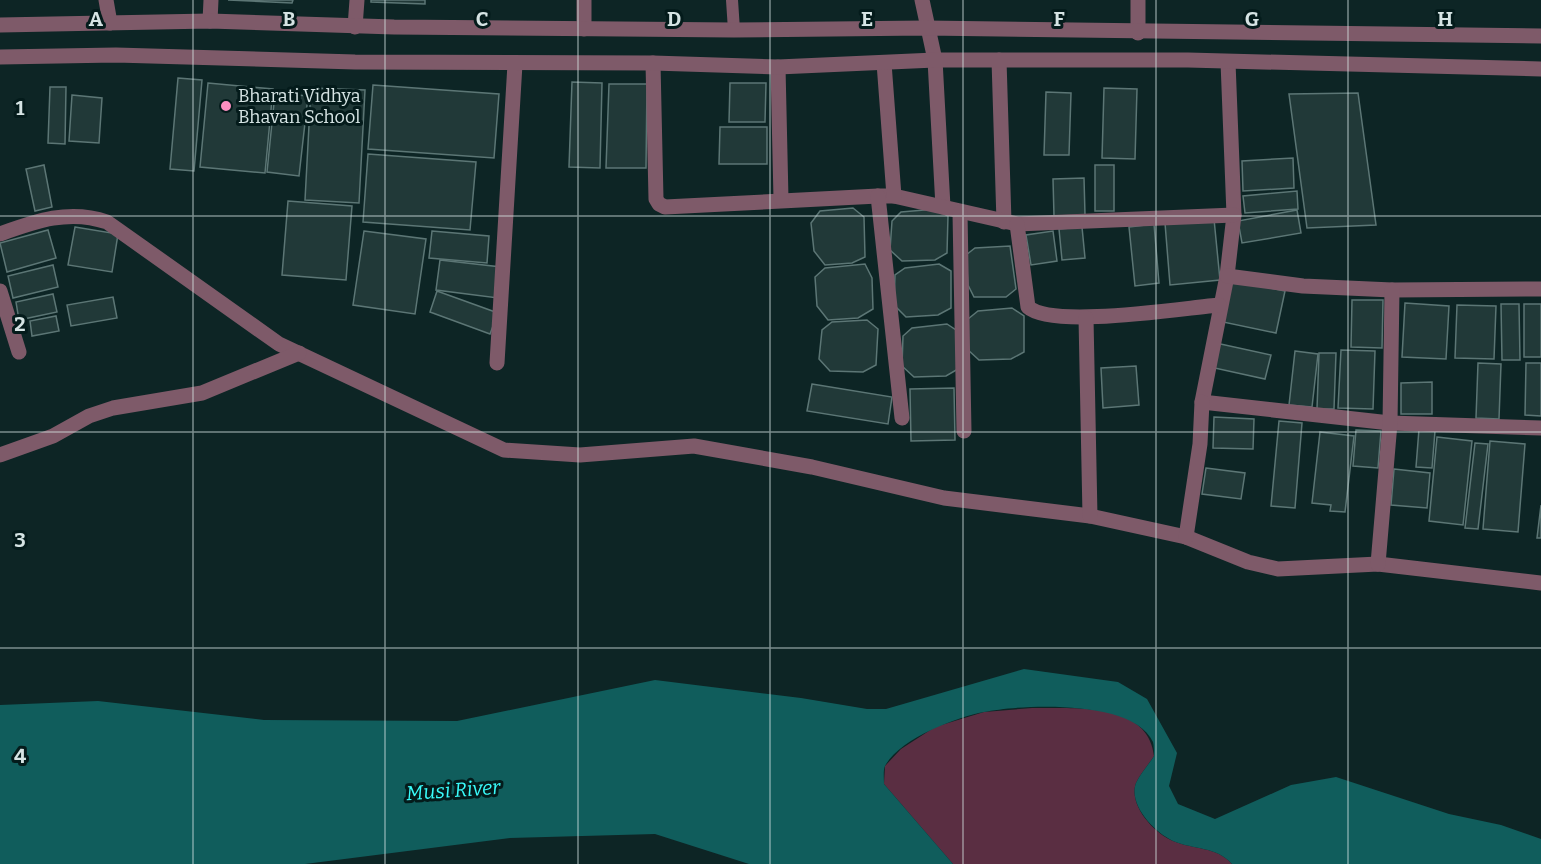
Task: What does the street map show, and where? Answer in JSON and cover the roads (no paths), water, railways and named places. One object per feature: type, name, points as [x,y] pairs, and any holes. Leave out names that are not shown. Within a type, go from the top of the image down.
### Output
[{"type":"street","points":[[106,0],[110,23]]},
{"type":"street","points":[[210,21],[211,0]]},
{"type":"street","points":[[355,27],[357,0]]},
{"type":"street","points":[[584,0],[584,29]]},
{"type":"street","points":[[922,0],[926,28],[935,60],[943,207]]},
{"type":"street","points":[[1138,0],[1138,33]]},
{"type":"street","points":[[0,25],[210,21],[355,27],[734,30],[926,28],[1138,33],[1541,36]]},
{"type":"street","points":[[0,57],[116,55],[778,67],[935,60],[999,60],[1228,62],[1541,69]]},
{"type":"street","points":[[999,60],[1010,223],[1028,307],[1039,313],[1086,318],[1220,305]]},
{"type":"street","points":[[1186,537],[1200,444],[1202,402],[1227,276],[1234,215],[1228,62]]},
{"type":"street","points":[[653,63],[656,199],[659,204],[666,207],[781,199],[894,196],[1010,223],[1234,215]]},
{"type":"street","points":[[884,63],[894,196]]},
{"type":"street","points":[[497,363],[515,64]]},
{"type":"street","points":[[778,67],[781,199]]},
{"type":"street","points":[[878,196],[902,418]]},
{"type":"street","points":[[960,213],[964,431]]},
{"type":"street","points":[[0,234],[42,218],[91,217],[107,222],[279,344],[504,450],[580,454],[694,446],[812,467],[944,498],[1090,516],[1186,537],[1248,562],[1278,569],[1378,564],[1541,583]]},
{"type":"street","points":[[1227,276],[1303,286],[1392,290],[1541,290]]},
{"type":"street","points":[[1378,564],[1390,423],[1392,290]]},
{"type":"street","points":[[0,291],[19,352]]},
{"type":"street","points":[[1086,318],[1090,516]]},
{"type":"street","points":[[0,455],[52,436],[89,416],[113,408],[202,393],[299,353]]},
{"type":"street","points":[[1202,402],[1390,423],[1541,428]]},
{"type":"lane","points":[[732,0],[734,30]]},
{"type":"water","name":"Musi River","points":[[1024,669],[1118,682],[1147,699],[1177,753],[1169,786],[1178,804],[1215,819],[1291,785],[1336,777],[1449,814],[1501,825],[1541,839],[1541,864],[1232,864],[1212,851],[1173,841],[1158,831],[1144,817],[1136,800],[1136,783],[1154,756],[1154,751],[1153,742],[1142,728],[1124,718],[1101,712],[1076,708],[1024,707],[984,712],[945,724],[915,738],[892,756],[885,766],[884,784],[953,864],[749,864],[655,834],[510,838],[305,864],[0,864],[0,705],[98,701],[264,720],[457,721],[655,680],[801,698],[867,709],[886,709]]},
{"type":"place","name":"Bharati Vidhya Bhavan School","points":[[226,106]]}]
